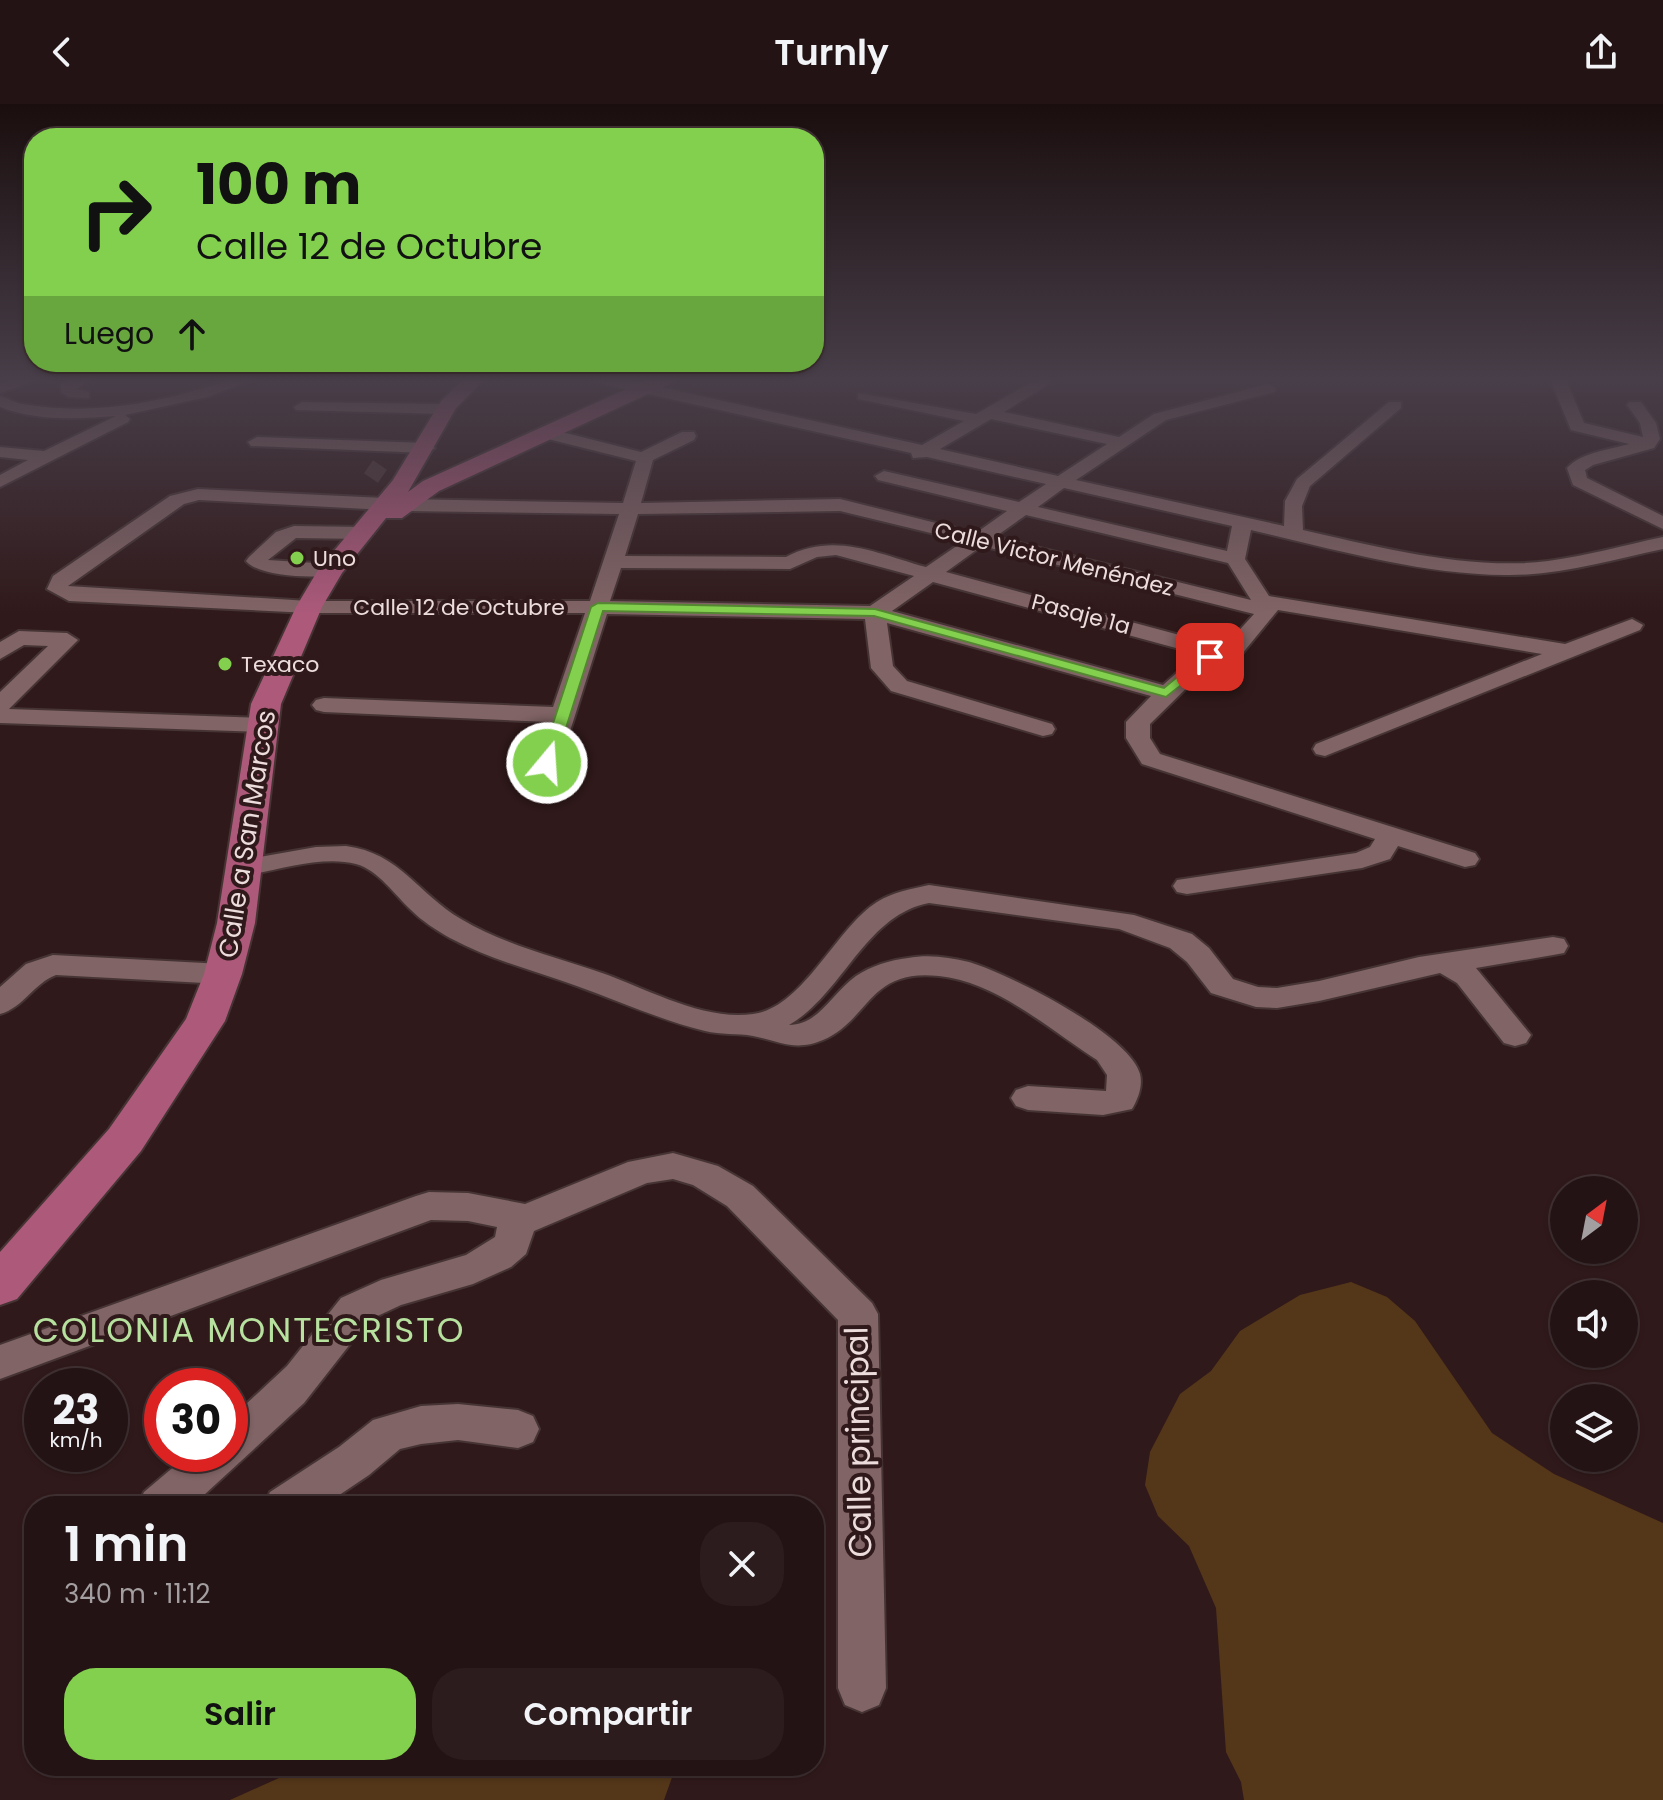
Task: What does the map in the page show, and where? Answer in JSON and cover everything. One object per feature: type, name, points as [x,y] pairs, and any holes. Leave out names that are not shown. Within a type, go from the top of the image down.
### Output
[{"type":"main road","points":[[384,507],[420,456]]},
{"type":"main road","points":[[431,456],[447,463],[490,459]]},
{"type":"main road","points":[[384,507],[496,456]]},
{"type":"main road","name":"Calle a San Marcos","points":[[0,1285],[125,1140],[205,1021],[223,974],[236,923],[266,704],[309,607],[331,570],[384,507]]},
{"type":"street","points":[[0,482],[47,456]]},
{"type":"street","points":[[380,465],[401,456]]},
{"type":"street","points":[[636,456],[647,456]]},
{"type":"street","points":[[840,505],[916,456]]},
{"type":"street","points":[[953,456],[1397,557],[1504,569],[1547,567],[1663,543]]},
{"type":"street","points":[[1043,729],[899,686],[882,668],[875,613],[1099,456]]},
{"type":"street","points":[[1294,532],[1291,513],[1293,496],[1303,483],[1335,456]]},
{"type":"street","points":[[1604,456],[1576,468],[1579,481],[1663,523]]},
{"type":"street","points":[[547,763],[631,509],[645,463],[643,458]]},
{"type":"street","points":[[873,483],[1022,509],[1235,559],[1265,606],[1229,655],[1201,661],[1138,722],[1138,738],[1151,759],[1465,859]]},
{"type":"street","name":"Calle 12 de Octubre","points":[[341,501],[198,494],[177,500],[60,580],[57,589],[69,595],[309,607],[598,607],[875,613],[1166,693]]},
{"type":"street","points":[[309,531],[341,501],[384,507]]},
{"type":"street","name":"Calle Victor Menéndez","points":[[384,507],[631,509],[840,505],[978,541],[1265,606],[1567,651]]},
{"type":"street","points":[[331,570],[257,564],[256,561],[283,536],[384,507]]},
{"type":"street","points":[[1235,559],[1243,521]]},
{"type":"street","name":"Pasaje 1a","points":[[614,562],[790,563],[812,551],[825,549],[934,574],[1229,655]]},
{"type":"street","points":[[1325,749],[1632,625]]},
{"type":"street","points":[[0,652],[19,638],[67,640],[0,705]]},
{"type":"street","points":[[324,705],[563,715]]},
{"type":"street","points":[[0,716],[263,725]]},
{"type":"street","points":[[1187,886],[1362,860],[1380,853],[1391,835]]},
{"type":"street","points":[[242,868],[320,857],[361,857],[379,865],[430,911],[463,934],[492,947],[680,1012],[732,1024],[754,1025],[790,1036],[823,1027],[865,984],[887,972],[939,966],[971,972],[1109,1052],[1121,1067],[1126,1081],[1120,1101],[1103,1103],[1028,1098]]},
{"type":"street","points":[[754,1025],[777,1018],[804,999],[884,908],[909,896],[929,894],[1124,921],[1181,941],[1198,955],[1222,986],[1256,997],[1277,998],[1319,991],[1419,967],[1553,946]]},
{"type":"street","points":[[1446,964],[1468,976],[1515,1035]]},
{"type":"street","points":[[0,1004],[37,971],[53,965],[223,974]]},
{"type":"street","name":"Calle principal","points":[[0,1362],[429,1206],[468,1207],[527,1219],[641,1171],[673,1166],[705,1175],[740,1196],[858,1314],[862,1688]]},
{"type":"street","points":[[248,1430],[322,1354],[351,1312],[376,1297],[490,1263],[513,1244],[517,1218]]},
{"type":"street","points":[[301,1496],[354,1461],[388,1433],[421,1425],[458,1422],[518,1429]]},
{"type":"street","points":[[172,1496],[199,1472]]},
{"type":"shaded area","points":[[1351,1282],[1387,1297],[1415,1321],[1492,1433],[1550,1472],[1663,1523],[1663,1800],[1244,1800],[1241,1782],[1226,1752],[1216,1608],[1189,1546],[1158,1516],[1145,1485],[1150,1452],[1180,1394],[1211,1371],[1240,1331],[1300,1295]]},
{"type":"shaded area","points":[[283,1776],[672,1776],[664,1800],[230,1800]]},
{"type":"tunnel","points":[[371,478],[380,465]]},
{"type":"place","name":"Uno","points":[[297,558]]},
{"type":"place","name":"Texaco","points":[[225,664]]},
{"type":"district","name":"COLONIA MONTECRISTO","points":[[249,1330]]},
{"type":"route","points":[[547,763],[598,607],[875,613],[1166,693],[1174,689],[1201,661],[1210,657]]}]
